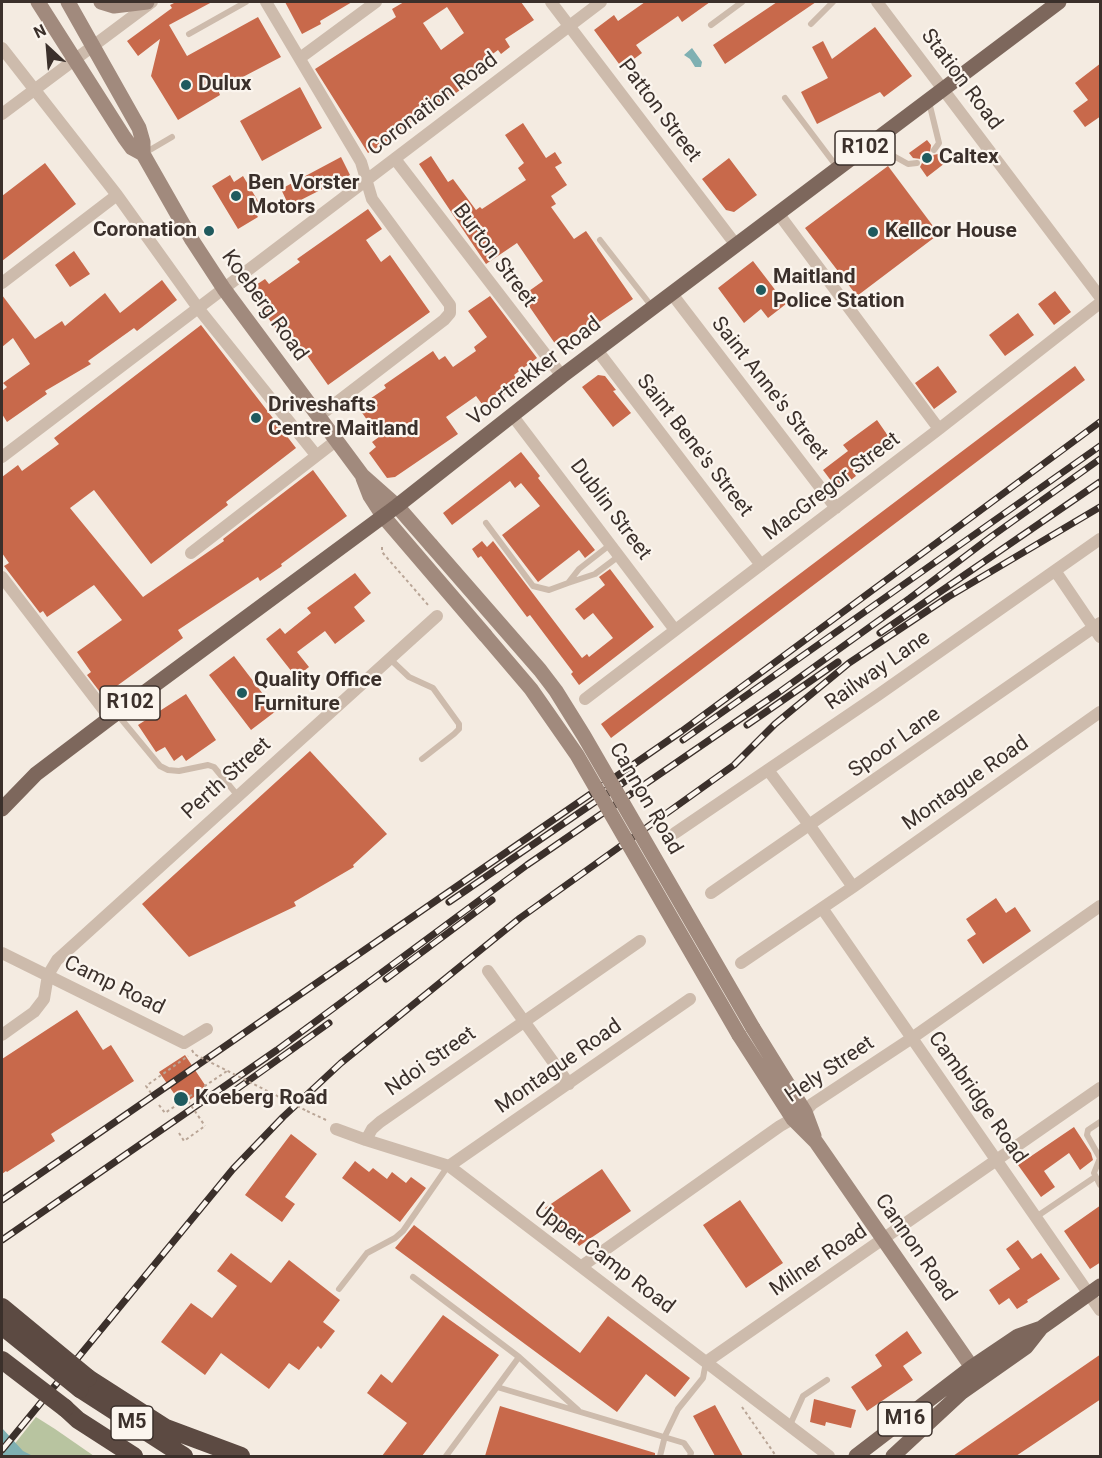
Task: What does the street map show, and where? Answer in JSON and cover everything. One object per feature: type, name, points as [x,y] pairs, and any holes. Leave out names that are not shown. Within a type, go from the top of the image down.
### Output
[{"type":"highway","points":[[2,1307],[84,1384],[166,1428],[241,1456]]},
{"type":"highway","name":"M5","points":[[2,1326],[184,1456]]},
{"type":"highway","name":"M5","points":[[2,1360],[78,1420],[134,1456]]},
{"type":"highway","points":[[78,1420],[111,1456]]},
{"type":"main road","name":"Koeberg Road","points":[[38,2],[124,137],[132,148],[143,154]]},
{"type":"main road","name":"Koeberg Road","points":[[68,2],[139,128],[143,141],[143,154],[192,240],[224,289],[362,475],[397,506]]},
{"type":"main road","points":[[101,2],[114,6],[147,2]]},
{"type":"main road","name":"Voortrekker Road","points":[[2,794],[36,774],[397,506],[562,376],[1059,2]]},
{"type":"main road","name":"Koeberg Road","points":[[362,475],[370,496],[383,516]]},
{"type":"main road","name":"Cannon Road","points":[[397,506],[556,691],[584,735],[746,1032]]},
{"type":"main road","name":"Cannon Road","points":[[383,516],[531,689],[565,738],[816,1142],[976,1373]]},
{"type":"main road","name":"Voortrekker Road","points":[[2,809],[36,774]]},
{"type":"main road","name":"M16","points":[[856,1456],[976,1373],[1026,1347],[1041,1328],[1095,1290]]},
{"type":"main road","name":"M16","points":[[893,1456],[962,1392],[976,1373]]},
{"type":"street","points":[[2,114],[152,2]]},
{"type":"street","points":[[266,2],[361,162],[372,199],[450,305],[450,313],[444,320],[319,416]]},
{"type":"street","points":[[300,58],[376,2]]},
{"type":"street","name":"Patton Street","points":[[551,2],[736,245]]},
{"type":"street","name":"Coronation Road","points":[[2,457],[601,2]]},
{"type":"street","name":"Station Road","points":[[877,2],[1101,297]]},
{"type":"street","points":[[2,48],[117,195],[198,308],[316,455]]},
{"type":"street","name":"Burton Street","points":[[395,159],[562,376]]},
{"type":"street","points":[[2,283],[117,195]]},
{"type":"street","points":[[778,213],[939,429]]},
{"type":"street","name":"Saint Anne's Street","points":[[672,294],[836,508]]},
{"type":"street","name":"MacGregor Street","points":[[585,699],[1101,303]]},
{"type":"street","name":"Saint Bene's Street","points":[[597,350],[761,565]]},
{"type":"street","name":"Dublin Street","points":[[512,415],[675,630]]},
{"type":"street","points":[[191,553],[337,440]]},
{"type":"street","name":"Railway Lane","points":[[675,833],[1101,539]]},
{"type":"street","points":[[1056,572],[1098,629]]},
{"type":"street","points":[[2,577],[113,715]]},
{"type":"street","name":"Perth Street","points":[[48,975],[57,960],[390,658],[434,612]]},
{"type":"street","name":"Spoor Lane","points":[[711,893],[1098,629]]},
{"type":"street","name":"Montague Road","points":[[741,963],[1101,712]]},
{"type":"street","points":[[768,770],[853,887]]},
{"type":"street","name":"Hely Street","points":[[582,1266],[780,1126],[912,1038],[1101,906]]},
{"type":"street","name":"Cambridge Road","points":[[822,908],[1036,1217],[1095,1290],[1101,1310]]},
{"type":"street","name":"Ndoi Street","points":[[366,1140],[372,1129],[380,1122],[640,941]]},
{"type":"street","name":"Camp Road","points":[[2,953],[184,1043],[207,1029]]},
{"type":"street","points":[[488,971],[569,1084]]},
{"type":"street","points":[[2,1035],[34,1012],[44,999],[48,975]]},
{"type":"street","name":"Montague Road","points":[[449,1166],[690,999]]},
{"type":"street","name":"Milner Road","points":[[706,1362],[1101,1088]]},
{"type":"street","name":"Upper Camp Road","points":[[332,1125],[366,1140],[449,1166],[829,1456]]},
{"type":"lane","points":[[189,34],[246,2]]},
{"type":"lane","points":[[711,25],[742,2]]},
{"type":"lane","points":[[811,24],[833,2]]},
{"type":"lane","points":[[785,98],[838,168]]},
{"type":"lane","points":[[929,100],[939,143],[934,150]]},
{"type":"lane","points":[[143,154],[172,136]]},
{"type":"lane","points":[[872,143],[908,164],[916,163]]},
{"type":"lane","points":[[600,240],[653,308]]},
{"type":"lane","points":[[486,523],[532,586],[549,590],[595,574],[620,556]]},
{"type":"lane","points":[[568,583],[579,569],[611,544]]},
{"type":"lane","points":[[390,658],[409,677],[434,688],[459,724],[459,729],[454,734],[422,759]]},
{"type":"lane","points":[[113,715],[160,766],[168,770],[179,771],[208,765],[214,767],[238,796]]},
{"type":"lane","points":[[1101,1122],[1087,1132],[1087,1137],[1098,1148],[1100,1158],[1095,1167],[1095,1177],[1101,1185]]},
{"type":"lane","points":[[339,1289],[366,1253],[395,1238],[403,1230],[449,1166]]},
{"type":"lane","points":[[1036,1217],[1095,1177]]},
{"type":"lane","points":[[413,1277],[519,1358],[580,1412]]},
{"type":"lane","points":[[447,1456],[519,1358]]},
{"type":"lane","points":[[660,1456],[665,1436],[678,1409],[703,1378],[706,1362]]},
{"type":"lane","points":[[789,1426],[803,1396],[827,1380]]},
{"type":"lane","points":[[497,1387],[665,1436],[684,1443],[691,1453],[690,1456]]},
{"type":"path","points":[[382,547],[382,552],[434,612]]},
{"type":"path","points":[[192,1050],[194,1054],[332,1125]]},
{"type":"path","points":[[151,1093],[146,1086],[194,1054]]},
{"type":"path","points":[[159,1105],[165,1113],[227,1071]]},
{"type":"path","points":[[179,1133],[184,1141],[206,1126],[186,1098]]},
{"type":"path","points":[[741,1401],[742,1407],[776,1456]]},
{"type":"green space","points":[[36,1417],[55,1429],[94,1456],[5,1456]]},
{"type":"water","points":[[692,48],[702,62],[701,67],[695,67],[684,55]]},
{"type":"water","points":[[2,1428],[23,1451],[33,1456],[2,1456]]},
{"type":"building","points":[[176,2],[212,2],[169,25],[187,56],[258,17],[281,57],[218,90],[220,95],[178,120],[151,76],[160,39],[138,56],[127,41],[172,8],[170,5]]},
{"type":"building","points":[[285,2],[352,2],[320,21],[321,24],[302,34]]},
{"type":"building","points":[[404,2],[521,2],[534,20],[505,39],[510,47],[501,54],[498,50],[459,79],[465,87],[388,137],[389,140],[368,153],[315,69],[396,17],[392,9]],"holes":[[[447,7],[464,33],[441,50],[423,23]]]},
{"type":"building","points":[[645,2],[710,2],[682,22],[678,16],[636,45],[642,53],[622,68],[594,30],[614,15],[618,21]]},
{"type":"building","points":[[777,2],[816,2],[725,64],[713,45]]},
{"type":"building","points":[[875,27],[912,76],[884,97],[880,92],[817,124],[801,92],[828,78],[812,47],[823,41],[832,59]]},
{"type":"building","points":[[1101,63],[1101,116],[1085,127],[1073,111],[1088,100],[1075,83]]},
{"type":"building","points":[[300,87],[322,128],[262,161],[240,121]]},
{"type":"building","points":[[523,123],[546,158],[555,152],[562,163],[555,167],[567,185],[551,196],[556,204],[551,207],[574,239],[586,231],[633,299],[582,334],[579,329],[556,345],[522,296],[543,281],[517,243],[486,264],[419,164],[431,156],[448,182],[453,179],[476,210],[480,207],[482,209],[526,180],[518,168],[524,163],[505,135]]},
{"type":"building","name":"Caltex","points":[[927,140],[931,145],[930,153],[938,154],[945,163],[927,177],[920,167],[921,159],[913,158],[909,153]]},
{"type":"building","points":[[341,157],[350,175],[289,206],[281,189]]},
{"type":"building","points":[[729,158],[757,195],[734,212],[726,210],[702,179]]},
{"type":"building","points":[[45,163],[76,204],[2,261],[2,196]]},
{"type":"building","name":"Kellcor House","points":[[888,166],[939,234],[857,296],[805,228]]},
{"type":"building","name":"Ben Vorster Motors","points":[[230,175],[234,182],[243,176],[261,206],[254,211],[258,217],[238,229],[212,186]]},
{"type":"building","points":[[368,209],[382,229],[366,240],[381,262],[390,255],[430,312],[328,385],[284,323],[276,329],[254,298],[259,295],[253,287],[265,279],[269,284],[300,262],[297,259]]},
{"type":"building","points":[[74,251],[90,274],[70,287],[55,265]]},
{"type":"building","name":"Maitland Police Station","points":[[753,261],[786,304],[768,318],[761,309],[744,323],[718,288]]},
{"type":"building","points":[[162,280],[177,300],[137,331],[134,328],[88,361],[91,364],[45,391],[47,394],[7,422],[2,414],[2,391],[7,387],[3,383],[30,364],[13,338],[2,347],[2,295],[35,339],[62,321],[65,326],[105,293],[120,313]]},
{"type":"building","points":[[1055,291],[1071,312],[1054,325],[1038,304]]},
{"type":"building","points":[[490,296],[537,358],[514,375],[520,383],[485,408],[476,396],[446,417],[458,434],[395,477],[387,478],[369,453],[376,447],[372,442],[379,437],[358,407],[386,388],[384,385],[433,351],[439,360],[445,356],[453,367],[476,351],[474,347],[487,337],[468,311]]},
{"type":"building","points":[[1018,313],[1034,335],[1005,356],[989,335]]},
{"type":"building","points":[[201,325],[296,448],[226,502],[228,505],[151,564],[94,490],[70,508],[143,597],[224,541],[223,539],[313,470],[347,516],[260,581],[258,577],[178,630],[183,638],[103,696],[87,675],[91,672],[77,652],[122,620],[94,585],[47,617],[43,611],[40,613],[4,566],[9,563],[2,553],[2,477],[18,465],[22,471],[59,444],[54,438]]},
{"type":"building","points":[[938,366],[957,392],[934,409],[915,383]]},
{"type":"building","points":[[1075,366],[1085,380],[611,738],[601,724]]},
{"type":"building","points":[[598,375],[605,376],[616,390],[613,391],[631,413],[613,427],[582,387]]},
{"type":"building","points":[[877,420],[893,443],[854,473],[856,476],[838,490],[823,470],[848,451],[843,445]]},
{"type":"building","points":[[521,452],[540,476],[538,478],[595,550],[585,558],[579,550],[538,582],[502,535],[540,506],[521,483],[515,488],[510,481],[452,525],[443,513]]},
{"type":"building","points":[[482,541],[487,547],[493,541],[582,658],[587,654],[589,657],[613,638],[593,613],[584,620],[575,609],[605,585],[599,577],[610,569],[654,627],[579,685],[571,674],[573,672],[530,615],[527,617],[481,556],[478,558],[472,549]]},
{"type":"building","points":[[355,573],[371,593],[354,607],[365,621],[335,644],[325,631],[297,652],[309,667],[296,677],[266,639],[280,628],[285,634],[311,613],[307,608]]},
{"type":"building","name":"Quality Office Furniture","points":[[234,656],[276,711],[251,730],[209,675]]},
{"type":"building","points":[[186,694],[216,740],[186,761],[182,755],[174,761],[165,747],[156,752],[138,725]]},
{"type":"building","points":[[310,751],[387,834],[353,865],[354,867],[294,902],[296,906],[189,957],[142,904]]},
{"type":"building","points":[[996,898],[1006,913],[1015,907],[1031,931],[983,964],[967,940],[976,934],[966,919]]},
{"type":"building","points":[[77,1010],[103,1050],[111,1045],[134,1081],[51,1134],[55,1141],[2,1174],[2,1059]]},
{"type":"building","points":[[185,1055],[207,1088],[182,1105],[159,1072]]},
{"type":"building","points":[[1074,1127],[1093,1160],[1080,1170],[1069,1153],[1044,1171],[1055,1187],[1041,1197],[1018,1165]]},
{"type":"building","points":[[291,1134],[317,1154],[285,1197],[295,1204],[282,1222],[245,1195]]},
{"type":"building","points":[[355,1161],[369,1172],[373,1168],[387,1179],[392,1172],[406,1183],[411,1177],[426,1188],[400,1222],[342,1178]]},
{"type":"building","points":[[602,1169],[631,1211],[579,1246],[568,1230],[562,1234],[545,1208]]},
{"type":"building","points":[[740,1200],[783,1263],[746,1288],[703,1225]]},
{"type":"building","points":[[1101,1205],[1101,1262],[1090,1269],[1064,1231]]},
{"type":"building","points":[[414,1225],[580,1353],[608,1316],[690,1378],[675,1397],[646,1374],[617,1412],[395,1248]]},
{"type":"building","points":[[1018,1240],[1032,1259],[1041,1253],[1060,1279],[1017,1309],[1009,1298],[999,1305],[989,1290],[1020,1269],[1006,1249]]},
{"type":"building","points":[[231,1253],[271,1283],[289,1260],[340,1300],[323,1322],[335,1331],[321,1349],[318,1346],[299,1370],[289,1363],[269,1389],[221,1353],[205,1375],[161,1342],[191,1303],[212,1318],[237,1286],[217,1271]]},
{"type":"building","points":[[443,1315],[499,1355],[422,1456],[382,1456],[407,1423],[367,1393],[381,1374],[392,1383]]},
{"type":"building","points":[[907,1331],[922,1353],[903,1366],[913,1380],[867,1411],[851,1387],[882,1366],[875,1355]]},
{"type":"building","points":[[1101,1354],[1101,1399],[1016,1456],[953,1456]]},
{"type":"building","points":[[814,1399],[856,1410],[851,1428],[826,1422],[825,1426],[810,1422]]},
{"type":"building","points":[[715,1405],[743,1456],[715,1456],[693,1416]]},
{"type":"building","points":[[500,1406],[655,1453],[655,1456],[485,1456]]},
{"type":"railway","points":[[2,1200],[682,731],[1100,422]]},
{"type":"railway","points":[[683,740],[1100,446]]},
{"type":"railway","points":[[2,1240],[277,1050],[527,865],[778,693],[1100,459]]},
{"type":"railway","points":[[880,633],[1100,482]]},
{"type":"railway","points":[[2,1450],[233,1169],[283,1117],[341,1063],[520,918],[734,765],[775,724],[849,663],[948,597],[1100,507]]},
{"type":"railway","points":[[747,725],[838,662]]},
{"type":"railway","points":[[449,902],[627,780]]},
{"type":"railway","points":[[386,979],[492,900]]},
{"type":"railway","points":[[234,1091],[329,1023]]},
{"type":"place","name":"Dulux","points":[[186,85]]},
{"type":"place","name":"Caltex","points":[[927,158]]},
{"type":"place","name":"Ben Vorster Motors","points":[[236,196]]},
{"type":"place","name":"Coronation","points":[[209,231]]},
{"type":"place","name":"Kellcor House","points":[[873,232]]},
{"type":"place","name":"Maitland Police Station","points":[[761,290]]},
{"type":"place","name":"Driveshafts Centre Maitland","points":[[256,418]]},
{"type":"place","name":"Quality Office Furniture","points":[[242,693]]},
{"type":"place","name":"Koeberg Road","points":[[181,1099]]}]
